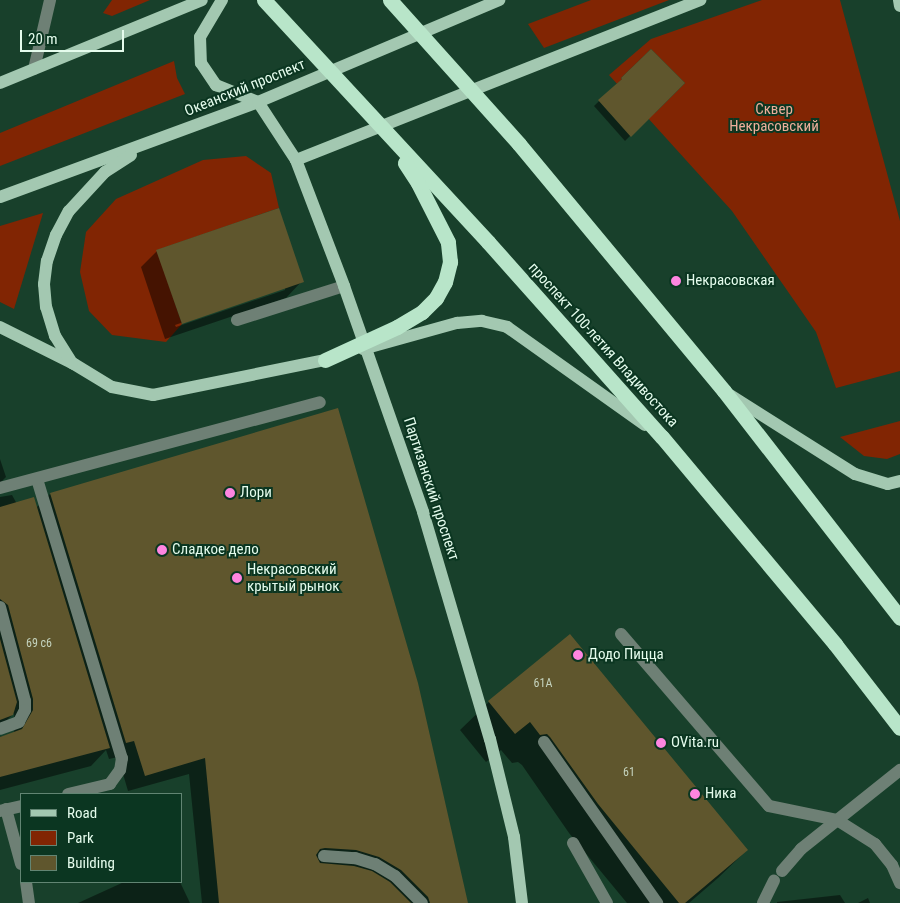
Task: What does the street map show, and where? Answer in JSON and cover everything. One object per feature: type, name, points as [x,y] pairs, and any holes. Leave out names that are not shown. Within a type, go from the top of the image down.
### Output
[{"type":"highway","name":"проспект 100-летия Владивостока","points":[[264,0],[488,242],[662,437],[835,644],[900,728]]},
{"type":"highway","points":[[390,0],[519,144],[724,391],[900,618]]},
{"type":"highway","points":[[325,360],[396,327],[422,312],[436,298],[445,282],[450,262],[448,242],[418,182],[379,124]]},
{"type":"main road","points":[[0,83],[182,4],[202,0]]},
{"type":"main road","points":[[222,0],[200,37],[201,63],[216,85],[258,102]]},
{"type":"main road","name":"Океанский проспект","points":[[0,197],[146,145],[258,102],[498,0]]},
{"type":"main road","points":[[296,160],[701,0]]},
{"type":"main road","points":[[898,0],[900,6]]},
{"type":"main road","name":"Партизанский проспект","points":[[258,102],[296,160],[344,286],[423,512],[460,632],[490,739],[514,837],[522,903]]},
{"type":"main road","points":[[74,364],[55,336],[46,307],[44,284],[47,261],[56,235],[69,211],[105,172],[146,145]]},
{"type":"main road","points":[[0,327],[74,364],[112,387],[153,395],[325,360],[457,323],[482,321],[507,327],[662,437]]},
{"type":"main road","points":[[724,391],[855,474],[888,484],[900,481]]},
{"type":"lane","points":[[34,68],[50,0]]},
{"type":"lane","points":[[237,320],[344,286]]},
{"type":"lane","points":[[0,488],[320,402]]},
{"type":"lane","points":[[37,478],[122,758],[120,770],[110,784],[72,793]]},
{"type":"lane","points":[[0,606],[25,701],[25,710],[19,722],[0,729]]},
{"type":"lane","points":[[621,634],[769,806],[837,820],[875,844],[892,865],[900,884]]},
{"type":"lane","points":[[544,742],[657,903]]},
{"type":"lane","points":[[763,903],[778,876],[801,849],[900,770]]},
{"type":"lane","points":[[20,806],[3,810],[20,861]]},
{"type":"lane","points":[[573,843],[607,903]]},
{"type":"lane","points":[[324,856],[355,858],[375,864],[395,876],[422,903]]},
{"type":"lane","points":[[29,903],[30,883]]},
{"type":"green space","points":[[112,0],[150,0],[112,16],[103,13]]},
{"type":"green space","points":[[591,0],[669,0],[544,48],[528,24]]},
{"type":"green space","name":"Сквер Некрасовский","points":[[762,0],[840,0],[900,221],[900,371],[836,388],[816,332],[732,211],[609,75],[651,39]],"holes":[[[651,49],[685,83],[655,113],[621,78]]]},
{"type":"green space","points":[[174,61],[177,78],[185,94],[0,166],[0,133]]},
{"type":"green space","points":[[246,156],[271,173],[279,208],[157,250],[182,324],[166,342],[112,335],[89,311],[80,272],[86,232],[116,199],[203,160]]},
{"type":"green space","points":[[43,213],[14,309],[0,302],[0,226]]},
{"type":"green space","points":[[900,421],[900,454],[887,459],[864,456],[840,437]]},
{"type":"building","points":[[651,49],[685,83],[631,137],[598,100],[622,79]]},
{"type":"building","points":[[279,208],[304,282],[182,324],[156,250]]},
{"type":"building","name":"Некрасовский крытый рынок","points":[[338,408],[418,683],[468,903],[430,903],[428,897],[401,870],[379,857],[356,850],[325,848],[320,849],[316,855],[320,863],[354,866],[372,871],[390,882],[411,903],[219,903],[205,758],[145,776],[134,741],[126,743],[50,493]]},
{"type":"building","points":[[34,497],[110,748],[0,777],[0,737],[22,729],[33,710],[33,699],[8,605],[0,599],[0,507]]},
{"type":"building","points":[[570,634],[748,850],[685,903],[679,903],[598,804],[550,737],[547,734],[540,735],[530,722],[515,734],[488,701]]},
{"type":"building","points":[[0,639],[17,702],[13,715],[0,720]]},
{"type":"place","name":"Некрасовская","points":[[676,281]]},
{"type":"place","name":"Лори","points":[[230,493]]},
{"type":"place","name":"Сладкое дело","points":[[162,550]]},
{"type":"place","name":"Некрасовский крытый рынок","points":[[237,578]]},
{"type":"place","name":"Додо Пицца","points":[[578,655]]},
{"type":"place","name":"OVita.ru","points":[[661,743]]},
{"type":"place","name":"Ника","points":[[695,794]]}]
